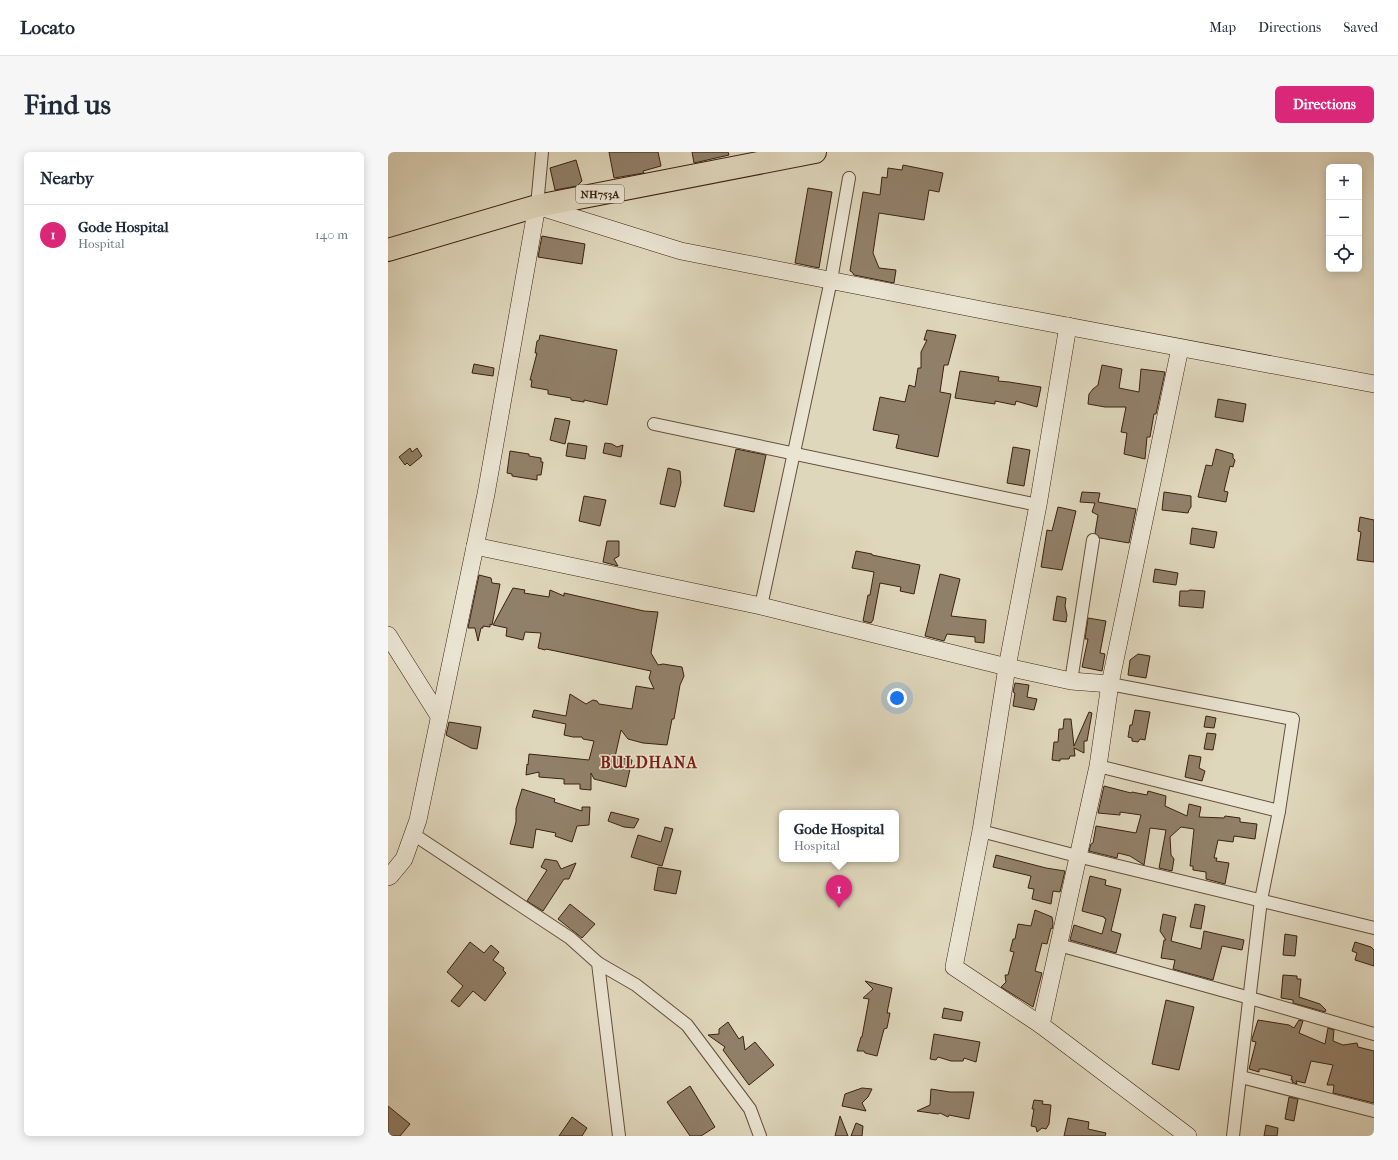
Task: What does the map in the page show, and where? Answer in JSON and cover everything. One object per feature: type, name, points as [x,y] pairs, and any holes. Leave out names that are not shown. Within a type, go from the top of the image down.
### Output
[{"type":"highway","name":"NH753A","points":[[388,250],[537,206],[815,152]]},
{"type":"street","points":[[388,877],[404,859],[418,820],[486,494],[537,206],[542,152]]},
{"type":"street","points":[[761,606],[831,280],[849,178]]},
{"type":"street","points":[[537,206],[681,250],[1180,348],[1374,384]]},
{"type":"street","points":[[1068,326],[1038,505],[1007,667],[981,830],[954,967],[1042,1025],[1188,1136]]},
{"type":"street","points":[[1042,1025],[1077,856],[1098,766],[1110,684],[1180,348]]},
{"type":"street","points":[[654,424],[1038,505]]},
{"type":"street","points":[[1071,681],[1093,540]]},
{"type":"street","points":[[475,546],[761,606],[1007,667],[1071,681],[1110,684],[1293,719],[1279,811],[1261,900],[1234,1136]]},
{"type":"street","points":[[388,635],[439,716]]},
{"type":"street","points":[[1098,766],[1279,811]]},
{"type":"street","points":[[981,830],[1077,856],[1374,928]]},
{"type":"street","points":[[413,834],[570,938],[598,963],[636,985],[687,1025],[750,1109],[760,1136]]},
{"type":"street","points":[[1059,945],[1374,1034]]},
{"type":"street","points":[[598,963],[619,1136]]},
{"type":"street","points":[[1241,1077],[1374,1111]]},
{"type":"building","points":[[609,152],[658,152],[661,166],[643,171],[644,173],[614,178]]},
{"type":"building","points":[[692,152],[728,152],[729,155],[694,163]]},
{"type":"building","points":[[576,160],[582,181],[577,186],[555,190],[550,168]]},
{"type":"building","points":[[903,165],[943,173],[939,192],[929,190],[924,220],[879,213],[873,253],[879,268],[896,270],[894,283],[854,275],[850,271],[863,192],[880,195],[882,177],[887,178],[888,168],[902,170]]},
{"type":"building","points":[[808,188],[832,192],[819,268],[795,263]]},
{"type":"building","points":[[542,236],[585,244],[582,264],[538,257]]},
{"type":"building","points":[[927,330],[956,335],[948,365],[944,365],[940,392],[951,394],[938,457],[896,448],[899,435],[873,430],[880,397],[905,402],[909,385],[915,387],[918,368],[921,368],[921,352],[927,340],[924,340]]},
{"type":"building","points":[[540,335],[617,350],[607,405],[584,400],[584,402],[571,400],[571,398],[548,394],[548,390],[531,387],[532,380],[530,380],[537,353],[535,353],[537,341],[539,340]]},
{"type":"building","points":[[474,364],[494,368],[493,376],[472,373]]},
{"type":"building","points":[[1102,365],[1122,369],[1119,388],[1139,392],[1141,369],[1165,372],[1156,414],[1154,414],[1150,437],[1147,437],[1145,459],[1124,454],[1127,433],[1121,432],[1126,407],[1105,407],[1088,404],[1089,394],[1098,385]]},
{"type":"building","points":[[960,371],[999,377],[998,381],[1041,387],[1037,407],[1016,401],[1015,405],[995,401],[995,404],[955,398]]},
{"type":"building","points":[[1218,399],[1246,404],[1243,422],[1215,417]]},
{"type":"building","points":[[555,418],[570,421],[565,444],[550,440]]},
{"type":"building","points":[[568,443],[587,446],[585,459],[566,456]]},
{"type":"building","points":[[605,443],[612,444],[617,447],[623,445],[621,457],[603,453]]},
{"type":"building","points":[[1013,447],[1030,450],[1024,486],[1007,483]]},
{"type":"building","points":[[410,448],[412,452],[417,448],[422,456],[410,466],[407,463],[405,465],[399,457]]},
{"type":"building","points":[[736,449],[766,455],[754,512],[724,506]]},
{"type":"building","points":[[1216,449],[1233,454],[1233,458],[1235,460],[1233,467],[1230,466],[1224,491],[1228,492],[1226,502],[1198,497],[1206,465],[1212,466]]},
{"type":"building","points":[[510,451],[529,454],[529,456],[541,458],[541,462],[543,462],[541,475],[537,475],[537,480],[512,476],[512,474],[507,473]]},
{"type":"building","points":[[668,468],[680,471],[681,483],[675,507],[660,504]]},
{"type":"building","points":[[1082,492],[1100,493],[1098,502],[1136,509],[1129,543],[1100,538],[1095,533],[1098,515],[1092,512],[1095,503],[1080,502]]},
{"type":"building","points":[[1164,492],[1191,496],[1191,507],[1188,513],[1162,510]]},
{"type":"building","points":[[584,496],[606,500],[600,526],[579,521]]},
{"type":"building","points":[[1058,507],[1076,511],[1062,570],[1041,567],[1047,530],[1052,531]]},
{"type":"building","points":[[1360,517],[1374,520],[1374,562],[1357,560],[1361,532],[1358,531]]},
{"type":"building","points":[[1192,528],[1217,532],[1214,548],[1190,544]]},
{"type":"building","points":[[607,541],[619,541],[619,556],[614,559],[618,566],[603,562]]},
{"type":"building","points":[[856,551],[920,565],[914,594],[900,591],[901,587],[880,583],[873,620],[871,623],[863,621],[874,572],[852,568]]},
{"type":"building","points":[[1155,569],[1178,573],[1176,585],[1153,582]]},
{"type":"building","points":[[940,574],[960,579],[951,616],[986,620],[984,643],[975,642],[975,637],[947,634],[944,641],[925,636]]},
{"type":"building","points":[[479,575],[491,578],[492,583],[500,584],[492,625],[490,624],[490,627],[483,626],[483,628],[481,628],[478,641],[475,628],[468,628]]},
{"type":"building","points":[[513,588],[525,590],[524,593],[549,597],[550,590],[564,596],[564,593],[644,611],[658,612],[651,653],[658,665],[663,664],[682,667],[684,676],[680,685],[674,719],[672,719],[667,745],[643,743],[628,739],[621,730],[615,757],[632,760],[626,787],[594,779],[591,773],[591,790],[580,789],[580,784],[564,784],[564,779],[539,777],[539,772],[526,775],[529,754],[589,760],[594,741],[583,739],[582,737],[564,735],[566,724],[532,717],[534,710],[566,716],[570,694],[586,704],[593,700],[597,701],[599,704],[632,709],[636,686],[654,689],[649,678],[651,671],[538,648],[541,633],[525,632],[523,640],[506,636],[507,628],[493,625]]},
{"type":"building","points":[[1180,591],[1205,591],[1203,608],[1179,606]]},
{"type":"building","points":[[1057,596],[1066,598],[1066,622],[1053,620]]},
{"type":"building","points":[[1088,618],[1106,621],[1100,653],[1105,654],[1102,671],[1082,667],[1088,639],[1085,639]]},
{"type":"building","points":[[1138,654],[1150,656],[1146,678],[1128,675],[1130,660]]},
{"type":"building","points":[[1015,683],[1029,685],[1027,697],[1037,699],[1034,710],[1013,706],[1015,693],[1013,692]]},
{"type":"building","points":[[1135,710],[1150,712],[1145,740],[1140,739],[1138,742],[1132,741],[1132,738],[1128,737]]},
{"type":"building","points":[[1089,712],[1092,713],[1087,741],[1084,741],[1084,753],[1074,748],[1075,756],[1070,756],[1069,759],[1060,759],[1060,761],[1052,760],[1054,742],[1058,742],[1059,729],[1063,729],[1064,719],[1071,719],[1074,746]]},
{"type":"building","points":[[1206,716],[1216,718],[1214,728],[1204,727]]},
{"type":"building","points":[[449,722],[481,727],[477,749],[471,748],[446,735]]},
{"type":"building","points":[[1207,733],[1216,734],[1213,750],[1204,749]]},
{"type":"building","points":[[1189,755],[1201,757],[1199,768],[1205,771],[1202,781],[1185,777]]},
{"type":"building","points":[[1104,786],[1131,793],[1147,795],[1148,791],[1166,796],[1165,806],[1187,816],[1189,804],[1201,807],[1199,817],[1224,818],[1225,816],[1240,818],[1240,822],[1257,824],[1255,839],[1234,836],[1233,842],[1218,840],[1214,858],[1217,858],[1216,861],[1229,863],[1225,884],[1206,879],[1206,872],[1193,870],[1193,866],[1190,866],[1194,829],[1181,827],[1170,837],[1171,855],[1174,859],[1172,871],[1159,868],[1166,830],[1150,828],[1144,865],[1130,856],[1118,853],[1117,858],[1089,851],[1091,844],[1093,843],[1096,826],[1136,833],[1141,815],[1120,812],[1120,815],[1098,813]]},
{"type":"building","points":[[522,789],[555,799],[554,802],[582,811],[582,807],[590,807],[589,825],[577,826],[572,842],[555,836],[556,833],[536,829],[533,848],[510,844],[516,822],[516,809]]},
{"type":"building","points":[[611,812],[639,819],[634,828],[624,827],[608,821]]},
{"type":"building","points":[[665,827],[673,829],[662,866],[631,857],[638,835],[661,842]]},
{"type":"building","points":[[996,855],[1046,868],[1065,871],[1060,892],[1053,891],[1051,904],[1032,899],[1034,889],[1028,888],[1031,876],[993,867]]},
{"type":"building","points":[[545,859],[557,861],[561,869],[576,863],[569,879],[564,879],[543,911],[527,901],[547,870],[541,867]]},
{"type":"building","points":[[658,867],[681,871],[676,894],[654,890]]},
{"type":"building","points":[[1090,876],[1106,880],[1105,885],[1121,889],[1111,931],[1121,934],[1116,953],[1070,940],[1074,925],[1102,934],[1106,919],[1104,917],[1082,911]]},
{"type":"building","points":[[570,904],[595,924],[582,938],[558,919]]},
{"type":"building","points":[[1195,904],[1205,906],[1201,929],[1190,927]]},
{"type":"building","points":[[1035,910],[1052,917],[1053,924],[1047,944],[1042,943],[1035,971],[1042,973],[1033,1007],[1001,987],[1006,982],[1005,975],[1008,975],[1014,952],[1010,951],[1013,939],[1015,939],[1018,924],[1031,926]]},
{"type":"building","points":[[1163,914],[1176,917],[1171,941],[1201,949],[1204,931],[1244,940],[1242,950],[1222,946],[1213,980],[1173,969],[1175,960],[1161,958],[1164,940],[1166,940],[1160,931]]},
{"type":"building","points":[[1285,934],[1297,936],[1295,956],[1283,955]]},
{"type":"building","points":[[470,942],[484,953],[491,945],[499,952],[493,960],[504,968],[503,970],[506,973],[485,1001],[473,991],[459,1007],[451,1001],[463,986],[447,972]]},
{"type":"building","points":[[1355,942],[1371,947],[1374,950],[1374,966],[1355,960],[1357,953],[1352,951]]},
{"type":"building","points":[[1283,975],[1297,976],[1297,979],[1301,979],[1299,997],[1320,1004],[1326,1010],[1325,1012],[1293,1003],[1293,1000],[1281,998]]},
{"type":"building","points":[[865,981],[892,988],[887,1013],[890,1013],[887,1028],[884,1029],[877,1056],[865,1053],[864,1051],[857,1051],[862,1037],[869,999],[863,998],[873,989]]},
{"type":"building","points":[[1166,1000],[1194,1007],[1179,1070],[1152,1064]]},
{"type":"building","points":[[944,1008],[963,1012],[961,1021],[942,1018]]},
{"type":"building","points":[[1258,1020],[1289,1025],[1294,1028],[1299,1020],[1303,1021],[1299,1033],[1325,1044],[1328,1028],[1334,1030],[1333,1041],[1343,1045],[1357,1043],[1358,1047],[1374,1051],[1374,1103],[1333,1093],[1334,1085],[1327,1085],[1333,1065],[1311,1061],[1305,1083],[1296,1081],[1297,1084],[1292,1082],[1292,1076],[1264,1069],[1259,1069],[1259,1072],[1249,1069],[1256,1042],[1252,1041],[1252,1039]]},
{"type":"building","points":[[728,1022],[739,1039],[743,1036],[745,1050],[755,1042],[774,1065],[749,1085],[723,1050],[725,1047],[708,1035],[719,1034],[719,1029]]},
{"type":"building","points":[[934,1034],[980,1042],[976,1062],[964,1058],[963,1061],[951,1061],[938,1057],[936,1060],[930,1059]]},
{"type":"building","points":[[690,1086],[715,1127],[701,1136],[690,1136],[667,1102]]},
{"type":"building","points":[[862,1088],[872,1089],[868,1097],[862,1103],[866,1111],[842,1106],[845,1094]]},
{"type":"building","points":[[931,1089],[950,1092],[974,1092],[969,1119],[949,1115],[948,1117],[940,1113],[917,1111],[930,1105]]},
{"type":"building","points":[[1289,1097],[1298,1099],[1294,1121],[1285,1119]]},
{"type":"building","points":[[1034,1100],[1043,1101],[1042,1104],[1051,1105],[1049,1124],[1046,1129],[1042,1128],[1037,1132],[1036,1127],[1031,1126]]},
{"type":"building","points":[[388,1106],[410,1124],[400,1136],[388,1136]]},
{"type":"building","points":[[840,1116],[848,1136],[835,1136]]},
{"type":"building","points":[[572,1117],[587,1128],[582,1136],[559,1136]]},
{"type":"building","points":[[1068,1118],[1089,1122],[1088,1129],[1106,1133],[1105,1136],[1064,1136]]},
{"type":"building","points":[[856,1123],[863,1126],[862,1136],[851,1136]]},
{"type":"building","points":[[1266,1125],[1278,1128],[1277,1136],[1264,1136]]},
{"type":"place","name":"Gode Hospital","points":[[839,908]]},
{"type":"district","name":"BULDHANA","points":[[649,762]]}]
